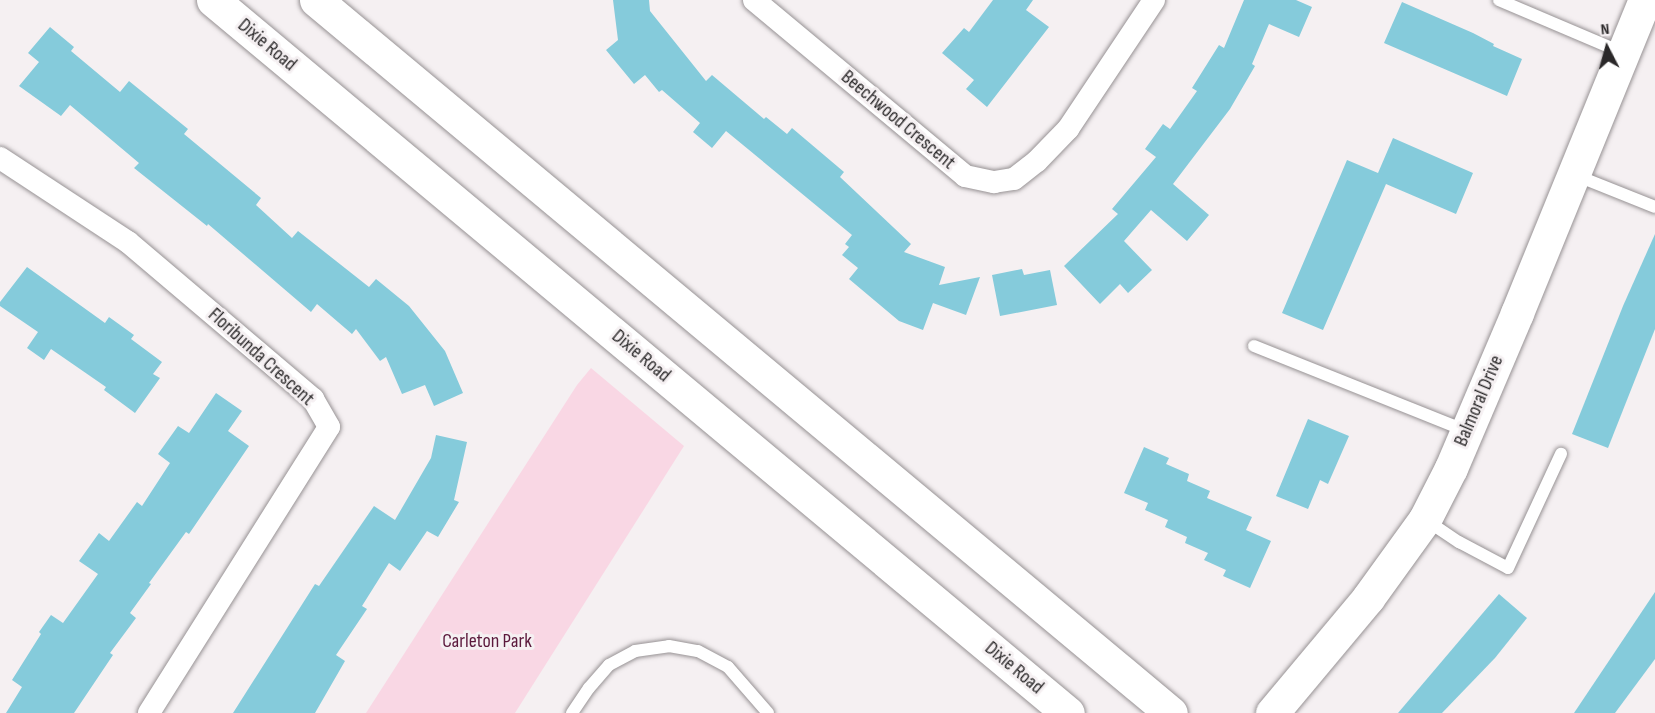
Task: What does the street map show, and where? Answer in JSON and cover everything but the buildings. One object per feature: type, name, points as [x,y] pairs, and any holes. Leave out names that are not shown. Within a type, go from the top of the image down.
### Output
[{"type":"main road","name":"Dixie Road","points":[[213,0],[1068,713]]},
{"type":"main road","points":[[316,0],[1171,713]]},
{"type":"main road","name":"Balmoral Drive","points":[[1272,713],[1368,598],[1425,519],[1451,468],[1646,0]]},
{"type":"street","name":"Beechwood Crescent","points":[[754,0],[965,176],[994,182],[1014,179],[1038,161],[1068,129],[1154,0]]},
{"type":"street","name":"Floribunda Crescent","points":[[0,158],[128,242],[313,399],[329,427],[149,713]]},
{"type":"lane","points":[[1499,0],[1624,53]]},
{"type":"lane","points":[[1574,174],[1655,207]]},
{"type":"lane","points":[[1254,346],[1466,431]]},
{"type":"lane","points":[[1425,519],[1459,542],[1508,568],[1561,454]]},
{"type":"lane","points":[[572,713],[609,665],[635,651],[669,646],[698,651],[728,667],[768,713]]},
{"type":"green space","name":"Carleton Park","points":[[591,368],[684,446],[515,713],[366,713],[577,385]]}]
